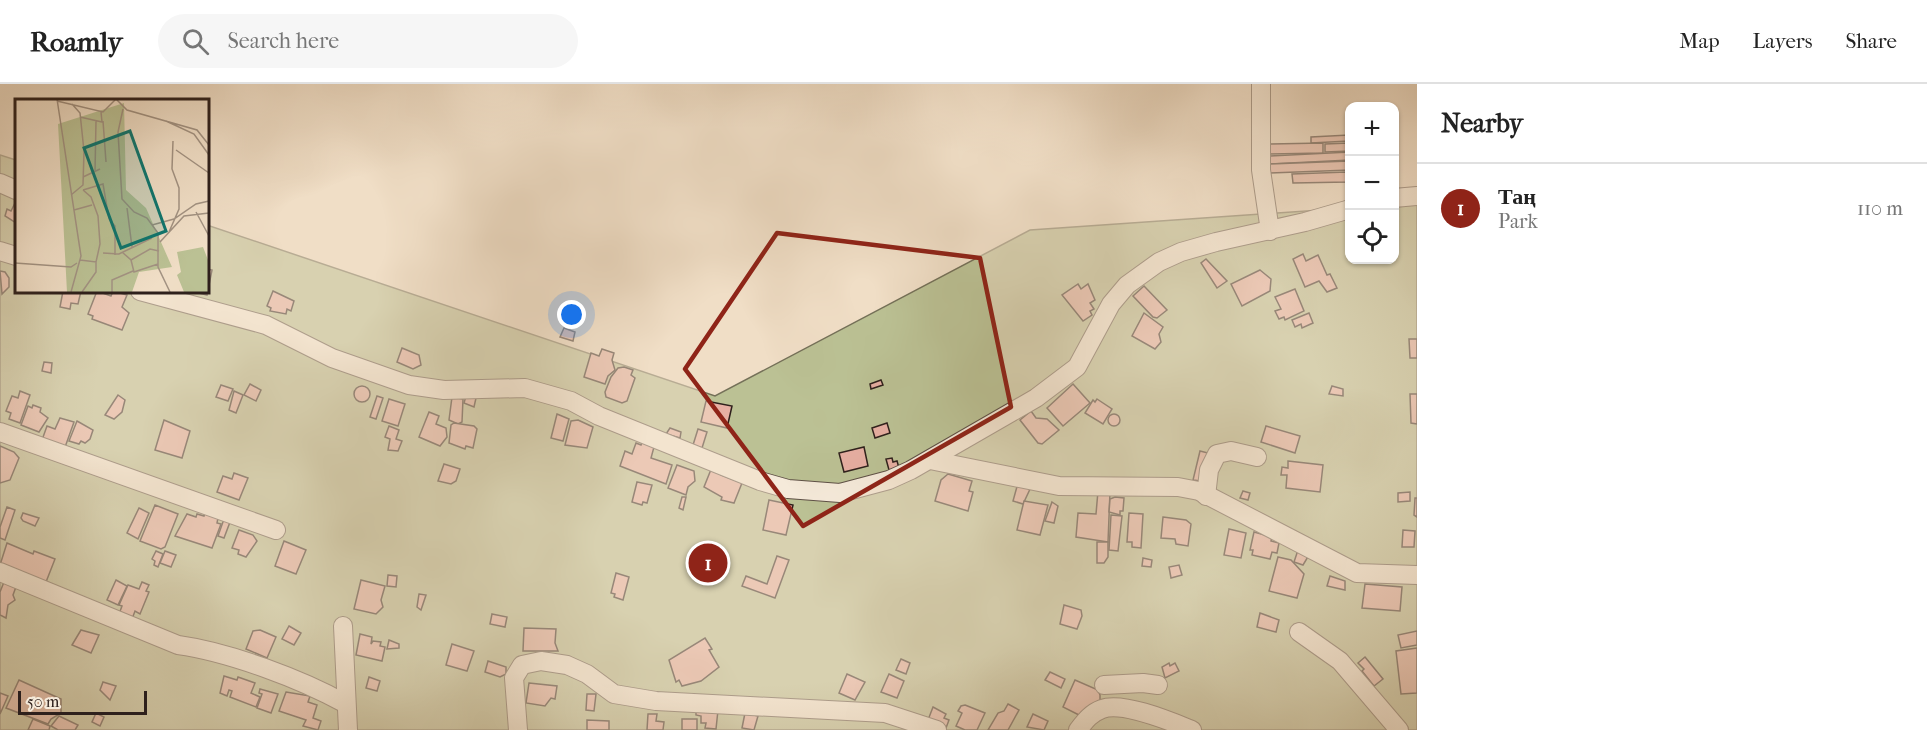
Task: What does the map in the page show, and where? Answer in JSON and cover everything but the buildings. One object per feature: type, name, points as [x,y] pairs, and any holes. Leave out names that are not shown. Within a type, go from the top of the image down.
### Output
[{"type":"street","points":[[1261,84],[1261,170],[1270,231]]},
{"type":"street","points":[[0,183],[15,190]]},
{"type":"street","points":[[1399,198],[1417,196]]},
{"type":"street","points":[[144,292],[266,325],[332,358],[410,385],[444,390],[525,388],[571,401],[599,416],[788,489],[840,493],[889,480],[930,460],[1023,406],[1077,367],[1111,304],[1127,285],[1159,262],[1198,247],[1270,231],[1346,210]]},
{"type":"street","points":[[0,251],[15,256]]},
{"type":"street","points":[[0,432],[276,530]]},
{"type":"street","points":[[1206,496],[1209,470],[1217,454],[1231,450],[1257,457]]},
{"type":"street","points":[[930,460],[1059,486],[1178,487],[1206,496],[1357,573],[1417,575]]},
{"type":"street","points":[[0,572],[178,645],[196,647],[276,673],[346,704]]},
{"type":"street","points":[[343,626],[348,730]]},
{"type":"street","points":[[1299,632],[1340,661],[1399,730]]},
{"type":"street","points":[[518,730],[514,678],[522,665],[540,661],[579,669],[614,694],[656,701],[885,713],[937,730]]},
{"type":"street","points":[[1104,685],[1150,684],[1144,713]]},
{"type":"street","points":[[1078,730],[1090,715],[1113,706],[1144,713],[1192,730]]},
{"type":"highlighted area","points":[[777,233],[980,258],[1011,407],[803,526],[685,369]]},
{"type":"green space","points":[[0,155],[15,160],[15,292],[208,292],[208,225],[715,396],[1030,230],[1345,208],[1345,264],[1399,264],[1399,205],[1417,204],[1417,730],[0,730]]},
{"type":"place","name":"Таң","points":[[708,563]]}]
